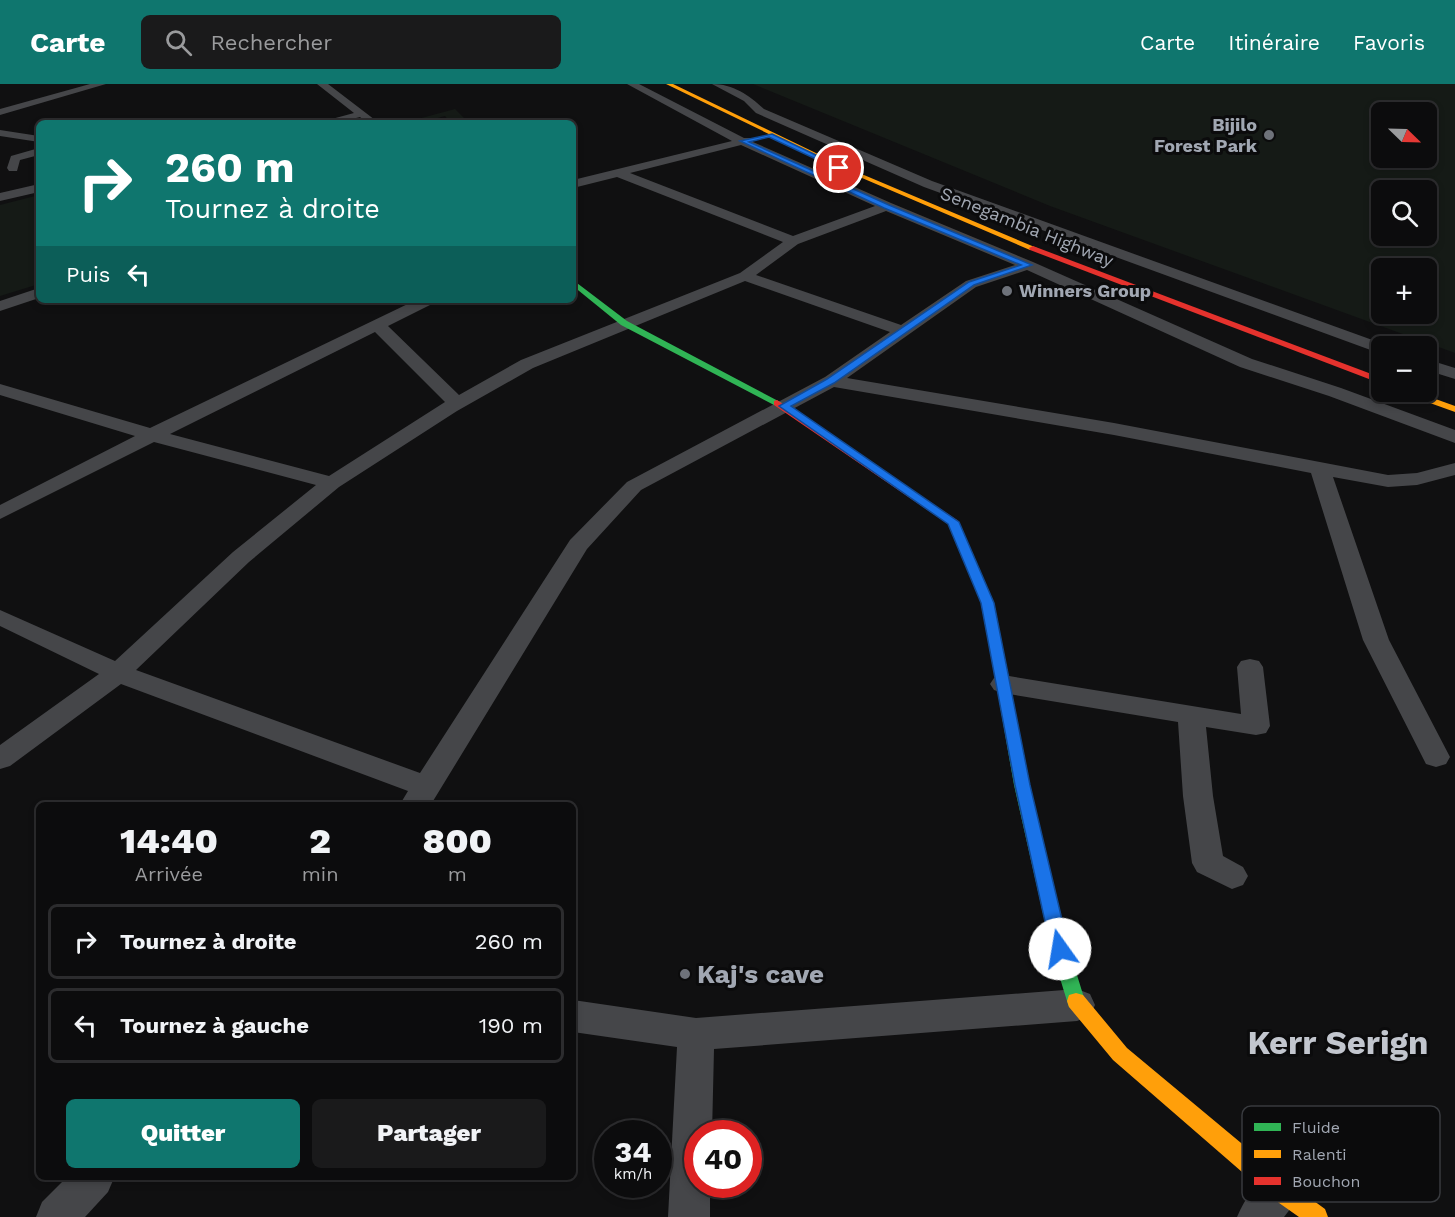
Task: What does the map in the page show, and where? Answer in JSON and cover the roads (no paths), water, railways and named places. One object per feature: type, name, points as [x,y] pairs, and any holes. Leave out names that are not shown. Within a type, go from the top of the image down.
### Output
[{"type":"main road","name":"Senegambia Highway","points":[[669,84],[770,135],[905,197],[1056,259],[1371,377]]},
{"type":"main road","name":"Senegambia Highway","points":[[684,84],[783,134],[929,198],[1070,255],[1371,366]]},
{"type":"main road","points":[[576,284],[624,323],[784,406],[953,522],[988,603],[1027,807],[1060,949],[1077,1005],[1120,1054],[1242,1176]]},
{"type":"main road","points":[[1437,391],[1455,398]]},
{"type":"main road","points":[[1436,402],[1455,409]]},
{"type":"main road","points":[[1269,1203],[1317,1217]]},
{"type":"street","points":[[0,112],[101,84]]},
{"type":"street","points":[[322,84],[370,120]]},
{"type":"street","points":[[632,84],[743,141],[886,206],[1028,265],[1246,363],[1335,392],[1455,437]]},
{"type":"street","points":[[717,84],[748,99],[760,111],[928,184],[1371,344]]},
{"type":"street","points":[[335,120],[361,114]]},
{"type":"street","points":[[0,133],[36,139]]},
{"type":"street","points":[[576,183],[770,135]]},
{"type":"street","points":[[13,168],[15,158],[36,152]]},
{"type":"street","points":[[618,173],[793,241]]},
{"type":"street","points":[[0,197],[36,189]]},
{"type":"street","points":[[0,759],[118,673],[241,557],[332,483],[457,403],[527,364],[745,276],[793,241],[886,206]]},
{"type":"street","points":[[0,617],[118,673],[421,796],[578,545],[634,486],[831,381],[971,284],[1028,265]]},
{"type":"street","points":[[745,276],[903,331]]},
{"type":"street","points":[[0,306],[36,294]]},
{"type":"street","points":[[0,513],[152,435],[422,303]]},
{"type":"street","points":[[377,325],[457,403]]},
{"type":"street","points":[[1437,368],[1455,374]]},
{"type":"street","points":[[831,381],[1114,429],[1388,481],[1417,479],[1455,469]]},
{"type":"street","points":[[0,389],[152,435],[332,483]]},
{"type":"street","points":[[1320,468],[1376,640],[1436,757]]},
{"type":"street","points":[[1003,684],[1256,726],[1250,667]]},
{"type":"street","points":[[1191,716],[1198,796],[1208,863],[1232,876]]},
{"type":"street","points":[[576,1016],[696,1034],[1077,1005]]},
{"type":"street","points":[[689,1217],[696,1034]]},
{"type":"street","points":[[57,1217],[92,1180]]},
{"type":"place","name":"Bijilo Forest Park","points":[[1269,135]]},
{"type":"place","name":"Winners Group","points":[[1007,291]]},
{"type":"place","name":"Kaj's cave","points":[[685,974]]},
{"type":"district","name":"Kerr Serign","points":[[1338,1042]]}]
